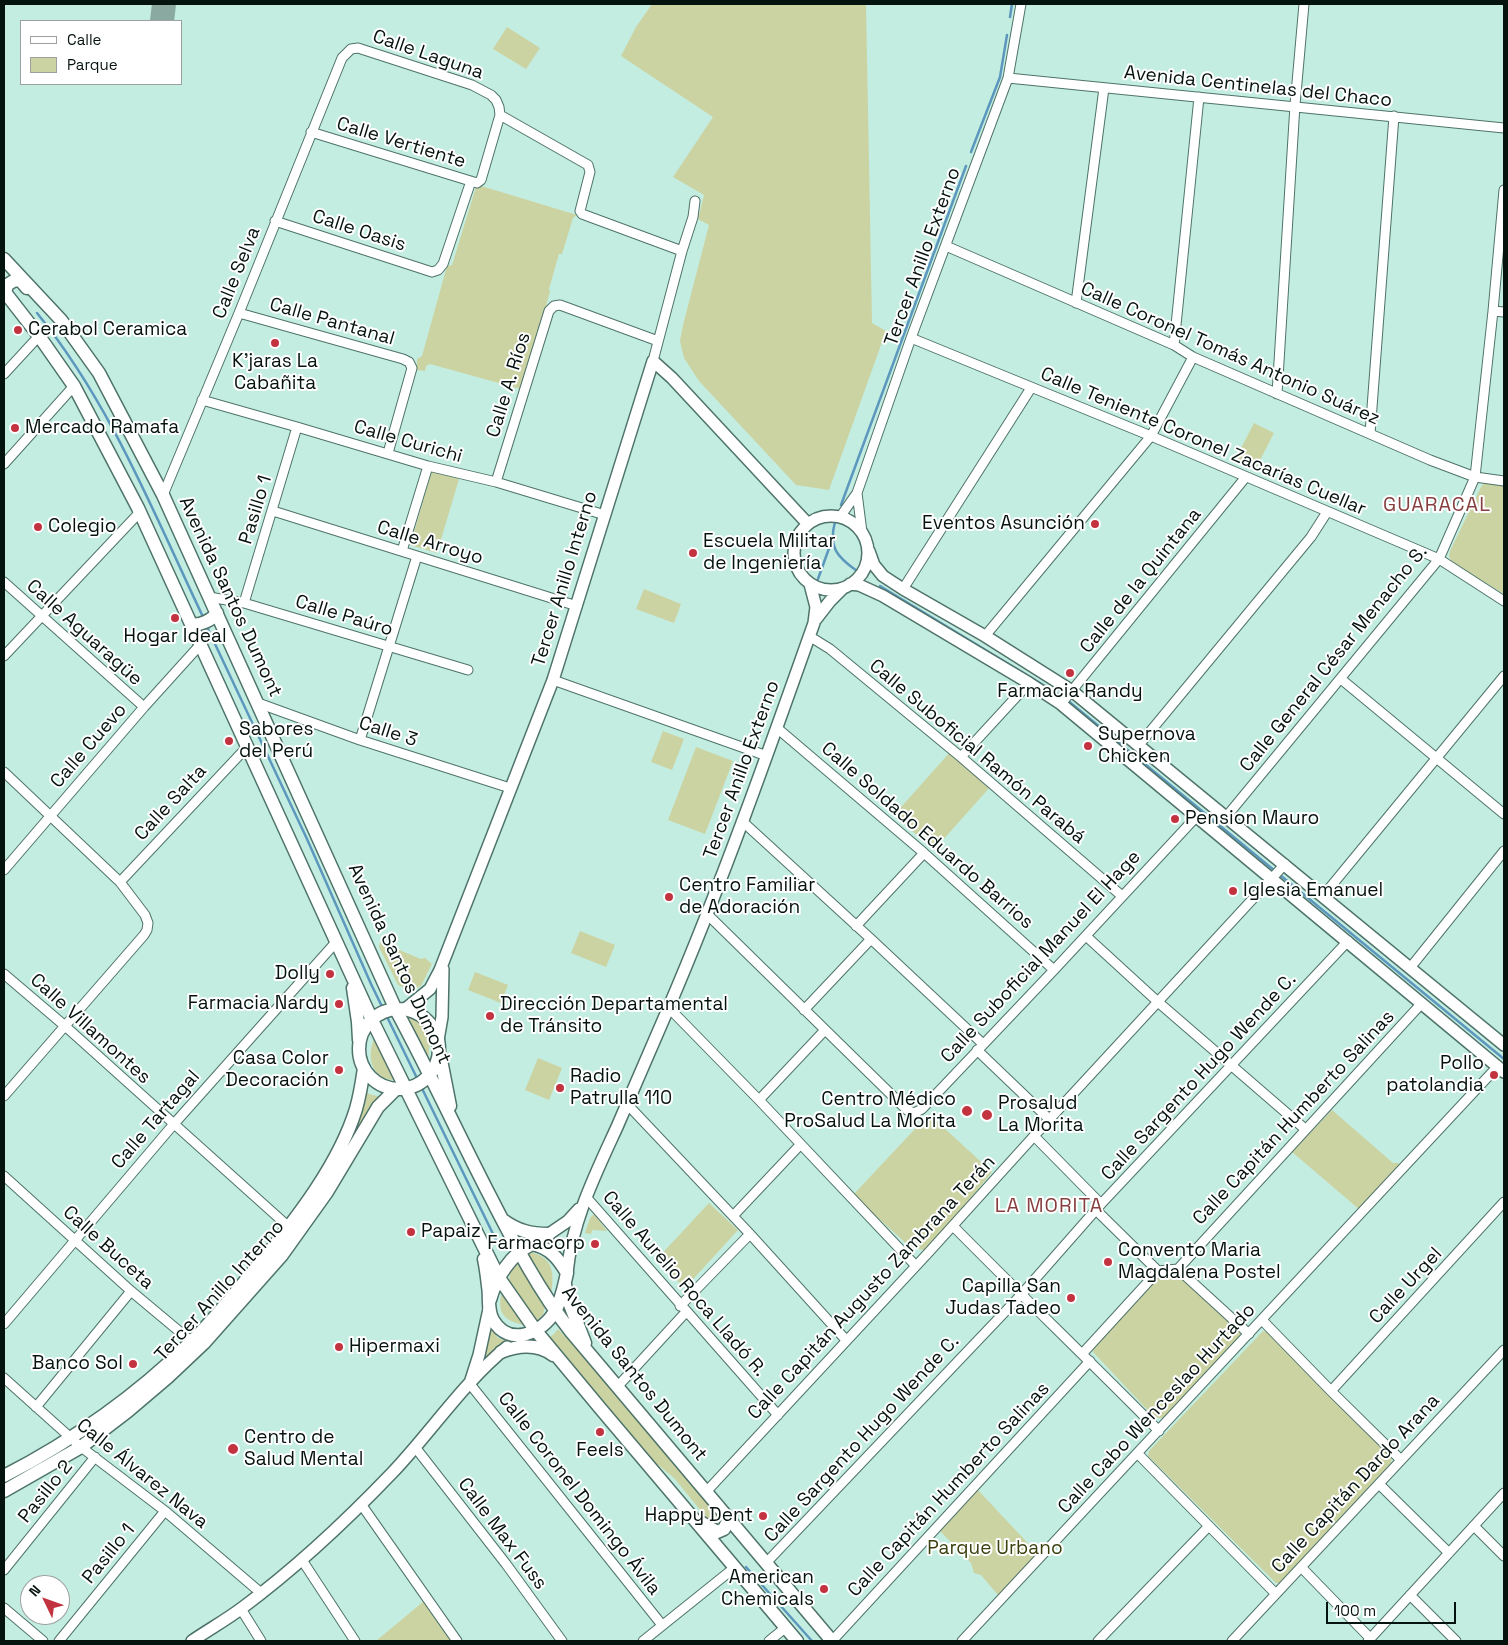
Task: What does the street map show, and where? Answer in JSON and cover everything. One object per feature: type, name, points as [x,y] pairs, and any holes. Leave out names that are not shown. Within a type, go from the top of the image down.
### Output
[{"type":"main road","name":"Avenida Santos Dumont","points":[[6,267],[47,302],[100,373],[163,495],[209,597],[214,616],[258,703],[428,1077],[502,1219],[517,1254],[555,1311],[589,1353],[832,1641]]},
{"type":"main road","points":[[47,302],[37,299],[21,281],[15,280],[7,285],[4,292],[39,336],[74,386],[140,512],[194,624],[200,645],[349,969],[375,1018],[404,1088],[482,1245],[536,1331],[686,1512],[797,1641]]},
{"type":"main road","points":[[194,624],[214,616]]},
{"type":"main road","points":[[349,969],[358,1022],[359,1049],[364,1068],[377,1082],[404,1088]]},
{"type":"main road","points":[[359,1049],[365,1029],[375,1018],[397,1010],[415,1013],[426,1019],[433,1028],[438,1043],[454,1126]]},
{"type":"main road","points":[[428,1077],[436,1064],[438,1043]]},
{"type":"main road","name":"Tercer Anillo Interno","points":[[4,1476],[76,1443],[192,1342],[290,1228],[332,1161],[351,1122],[364,1068]]},
{"type":"main road","name":"Tercer Anillo Interno","points":[[4,1491],[128,1411],[204,1343],[282,1255],[303,1227],[384,1100],[428,1077]]},
{"type":"main road","points":[[341,1169],[346,1153],[360,1126],[358,1123],[351,1122]]},
{"type":"main road","points":[[502,1219],[524,1232],[549,1234]]},
{"type":"main road","points":[[282,1255],[278,1252],[277,1248],[288,1235],[290,1228]]},
{"type":"main road","points":[[489,1305],[501,1275],[517,1254],[532,1244],[542,1246],[559,1260],[566,1279],[570,1305],[589,1353]]},
{"type":"main road","points":[[482,1245],[489,1305],[494,1321],[508,1334],[521,1336],[536,1331],[544,1325],[555,1311],[566,1279]]},
{"type":"main road","points":[[256,1285],[270,1266],[269,1260],[265,1257]]},
{"type":"main road","points":[[501,1352],[516,1346],[533,1346],[548,1352],[563,1362]]},
{"type":"main road","points":[[686,1512],[718,1532],[724,1529],[729,1519]]},
{"type":"main road","points":[[716,1547],[722,1536],[729,1533],[756,1552]]},
{"type":"street","name":"Tercer Anillo Externo","points":[[840,517],[857,493],[911,338],[1008,78],[1022,4]]},
{"type":"street","points":[[1277,394],[1295,106],[1304,4]]},
{"type":"street","name":"Calle Laguna","points":[[339,62],[346,53],[358,48],[462,81],[491,95],[496,100],[500,115]]},
{"type":"street","name":"Calle Selva","points":[[163,495],[339,62]]},
{"type":"street","name":"Avenida Centinelas del Chaco","points":[[1008,78],[1504,128]]},
{"type":"street","points":[[1076,303],[1104,88]]},
{"type":"street","points":[[1174,346],[1199,97]]},
{"type":"street","points":[[500,115],[588,165],[590,175],[580,210],[582,214],[682,250]]},
{"type":"street","name":"Calle Vertiente","points":[[311,132],[477,183],[481,180],[500,115]]},
{"type":"street","points":[[1370,434],[1394,116]]},
{"type":"street","name":"Calle Oasis","points":[[275,221],[432,272],[438,270],[443,264],[471,182]]},
{"type":"street","name":"Calle General César Menacho S.","points":[[1226,816],[1439,559],[1476,477],[1504,190]]},
{"type":"street","name":"Tercer Anillo Interno","points":[[397,1010],[430,988],[440,970],[553,680],[658,341],[682,250],[693,217],[695,201]]},
{"type":"street","name":"Calle Coronel Tomás Antonio Suárez","points":[[946,246],[1174,346],[1194,357],[1277,394],[1430,460],[1476,477],[1504,481]]},
{"type":"street","name":"Calle A. Ríos","points":[[496,482],[549,311],[554,306],[560,305],[658,341]]},
{"type":"street","points":[[1493,311],[1504,312]]},
{"type":"street","name":"Calle Pantanal","points":[[239,312],[409,362],[412,368],[388,454]]},
{"type":"street","points":[[4,374],[39,336]]},
{"type":"street","name":"Calle Teniente Coronel Zacarías Cuellar","points":[[911,338],[1151,436],[1245,478],[1439,559],[1504,600]]},
{"type":"street","points":[[985,636],[1151,436],[1194,357]]},
{"type":"street","points":[[652,361],[672,378],[808,524]]},
{"type":"street","points":[[4,464],[74,386]]},
{"type":"street","points":[[902,590],[1031,388]]},
{"type":"street","name":"Calle Curichi","points":[[202,400],[428,466],[496,482],[605,515]]},
{"type":"street","name":"Pasillo 1","points":[[244,603],[298,427]]},
{"type":"street","points":[[402,551],[428,466]]},
{"type":"street","name":"Calle de la Quintana","points":[[1066,698],[1245,478]]},
{"type":"street","points":[[857,493],[862,532],[874,565],[883,576],[902,590],[985,636],[1066,698],[1197,816],[1277,872],[1323,896],[1410,968],[1502,1040]]},
{"type":"street","name":"Calle Arroyo","points":[[273,511],[577,606]]},
{"type":"street","points":[[4,656],[140,512]]},
{"type":"street","points":[[1140,745],[1311,537],[1327,512]]},
{"type":"street","points":[[862,532],[856,525],[840,517],[823,516],[808,524],[800,532],[795,543],[796,566],[802,576],[810,584],[826,588],[859,585],[883,596],[1029,683],[1066,698],[1140,745],[1226,816],[1277,872],[1348,941],[1501,1069]]},
{"type":"street","points":[[846,586],[864,570],[868,561],[869,551]]},
{"type":"street","points":[[360,740],[417,556]]},
{"type":"street","name":"Calle Aguaragüe","points":[[4,582],[144,707]]},
{"type":"street","name":"Tercer Anillo Externo","points":[[810,584],[815,599],[814,623]]},
{"type":"street","name":"Tercer Anillo Externo","points":[[566,1279],[573,1232],[584,1200],[708,915],[814,623],[830,601],[846,586]]},
{"type":"street","name":"Calle Paúro","points":[[209,597],[244,603],[468,670]]},
{"type":"street","name":"Calle Suboficial Ramón Parabá","points":[[809,636],[830,649],[961,757],[1122,896]]},
{"type":"street","name":"Calle Cuevo","points":[[4,870],[144,707],[200,645]]},
{"type":"street","points":[[1323,896],[1504,676]]},
{"type":"street","points":[[1341,679],[1504,814]]},
{"type":"street","points":[[553,680],[766,756]]},
{"type":"street","points":[[961,757],[1029,683]]},
{"type":"street","name":"Calle 3","points":[[258,703],[360,740],[510,788]]},
{"type":"street","name":"Calle Soldado Eduardo Barrios","points":[[777,728],[924,853],[1054,970]]},
{"type":"street","name":"Calle Salta","points":[[120,882],[246,747]]},
{"type":"street","points":[[4,772],[120,882],[146,915],[148,923],[144,935],[4,1096]]},
{"type":"street","name":"Calle Suboficial Manuel El Hage","points":[[825,1030],[906,1110],[914,1113],[922,1109],[1197,816]]},
{"type":"street","points":[[742,821],[871,938],[1050,1119]]},
{"type":"street","points":[[1410,968],[1504,851]]},
{"type":"street","points":[[856,926],[924,853]]},
{"type":"street","name":"Calle Capitán Augusto Zambrana Terán","points":[[706,1492],[954,1226],[1034,1136],[1277,872]]},
{"type":"street","points":[[708,915],[825,1030],[759,1100]]},
{"type":"street","points":[[1086,936],[1158,1002],[1305,1129]]},
{"type":"street","points":[[804,1010],[871,938]]},
{"type":"street","name":"Calle Tartagal","points":[[4,1324],[173,1125],[336,941]]},
{"type":"street","name":"Calle Sargento Hugo Wende C.","points":[[766,1563],[1021,1295],[1099,1207],[1348,941]]},
{"type":"street","name":"Tercer Anillo Interno","points":[[438,1043],[442,1017],[444,960]]},
{"type":"street","name":"Calle Villamontes","points":[[4,974],[65,1026],[173,1125],[290,1228]]},
{"type":"street","name":"Calle Capitán Humberto Salinas","points":[[1178,1269],[1422,1003]]},
{"type":"street","points":[[668,1008],[759,1100],[916,1266]]},
{"type":"street","name":"Calle Cabo Wenceslao Hurtado","points":[[962,1641],[1262,1320],[1501,1069]]},
{"type":"street","points":[[627,1104],[750,1234],[846,1340]]},
{"type":"street","points":[[1034,1136],[1158,1270]]},
{"type":"street","points":[[733,1216],[800,1145]]},
{"type":"street","name":"Calle Buceta","points":[[4,1176],[131,1291],[192,1342]]},
{"type":"street","name":"Tercer Anillo Externo","points":[[532,1244],[568,1221],[584,1200]]},
{"type":"street","name":"Calle Aurelio Roca Lladó R.","points":[[584,1200],[778,1415]]},
{"type":"street","name":"Calle Urgel","points":[[1331,1391],[1504,1202]]},
{"type":"street","points":[[954,1226],[1159,1431]]},
{"type":"street","points":[[618,1386],[750,1234]]},
{"type":"street","points":[[1083,1353],[1158,1270],[1178,1269],[1249,1334]]},
{"type":"street","points":[[36,1407],[131,1291]]},
{"type":"street","points":[[470,1384],[479,1355],[489,1305]]},
{"type":"street","points":[[1262,1320],[1401,1460]]},
{"type":"street","points":[[192,1641],[241,1609],[302,1560],[361,1504],[501,1352],[521,1336]]},
{"type":"street","name":"Calle Capitán Dardo Arana","points":[[1232,1641],[1504,1350]]},
{"type":"street","name":"Calle Capitán Humberto Salinas","points":[[832,1641],[1090,1361]]},
{"type":"street","name":"Calle Álvarez Nava","points":[[4,1378],[76,1443],[166,1511],[262,1593]]},
{"type":"street","name":"Calle Coronel Domingo Ávila","points":[[470,1384],[662,1625]]},
{"type":"street","name":"Calle Max Fuss","points":[[415,1447],[506,1564],[562,1641]]},
{"type":"street","points":[[1138,1454],[1276,1594]]},
{"type":"street","name":"Pasillo 2","points":[[4,1570],[95,1457]]},
{"type":"street","points":[[1379,1484],[1450,1553]]},
{"type":"street","points":[[1301,1568],[1369,1640],[1504,1494]]},
{"type":"street","points":[[361,1504],[458,1641]]},
{"type":"street","name":"Pasillo 1","points":[[59,1641],[166,1511]]},
{"type":"street","points":[[1474,1526],[1504,1556]]},
{"type":"street","points":[[1098,1641],[1208,1527]]},
{"type":"street","points":[[302,1560],[355,1641]]},
{"type":"street","points":[[643,1641],[734,1568]]},
{"type":"street","points":[[1410,1595],[1456,1641]]},
{"type":"street","points":[[4,1608],[43,1641]]},
{"type":"street","points":[[241,1609],[260,1641]]},
{"type":"street","points":[[769,1641],[785,1628]]},
{"type":"green space","points":[[652,4],[866,4],[872,323],[886,331],[829,490],[796,485],[699,381],[684,358],[680,341],[683,325],[709,225],[698,219],[704,195],[673,177],[713,117],[621,56],[636,27]]},
{"type":"green space","points":[[507,27],[540,48],[526,69],[493,49]]},
{"type":"green space","points":[[478,185],[577,215],[573,218],[562,254],[559,254],[524,390],[430,364],[426,366],[425,371],[417,370],[417,359],[422,356],[447,266],[452,265]]},
{"type":"green space","points":[[1254,423],[1274,433],[1256,468],[1236,458]]},
{"type":"green space","points":[[432,471],[459,479],[437,553],[410,545]]},
{"type":"green space","points":[[1484,483],[1504,484],[1504,594],[1453,563],[1449,557],[1450,551],[1481,487]]},
{"type":"green space","points":[[644,589],[681,604],[674,623],[636,609]]},
{"type":"green space","points":[[663,731],[684,739],[672,770],[651,762]]},
{"type":"green space","points":[[696,747],[733,761],[705,834],[668,820]]},
{"type":"green space","points":[[951,751],[991,786],[934,850],[894,815]]},
{"type":"green space","points":[[580,931],[615,945],[606,967],[571,953]]},
{"type":"green space","points":[[380,942],[421,959],[425,958],[432,964],[421,986],[411,991],[398,985],[379,947]]},
{"type":"green space","points":[[475,972],[508,985],[501,1003],[468,990]]},
{"type":"green space","points":[[407,1014],[421,1021],[428,1031],[430,1043],[428,1058]]},
{"type":"green space","points":[[374,1039],[394,1080],[380,1076],[373,1066],[371,1053]]},
{"type":"green space","points":[[538,1058],[562,1068],[549,1100],[525,1090]]},
{"type":"green space","points":[[364,1090],[369,1094],[381,1097],[353,1136]]},
{"type":"green space","points":[[1332,1110],[1393,1163],[1398,1163],[1401,1166],[1360,1210],[1292,1152]]},
{"type":"green space","points":[[929,1114],[992,1172],[928,1251],[910,1247],[853,1195]]},
{"type":"green space","points":[[709,1203],[738,1230],[685,1288],[656,1260]]},
{"type":"green space","points":[[594,1214],[607,1231],[592,1230],[591,1234],[585,1233],[590,1218]]},
{"type":"green space","points":[[530,1252],[544,1258],[551,1268],[551,1296],[526,1254]]},
{"type":"green space","points":[[517,1263],[545,1306],[543,1315],[535,1322],[509,1281],[510,1273]]},
{"type":"green space","points":[[1177,1273],[1241,1332],[1238,1341],[1164,1418],[1155,1418],[1093,1352],[1095,1344],[1160,1274]]},
{"type":"green space","points":[[502,1293],[524,1325],[507,1318],[501,1311],[500,1300]]},
{"type":"green space","points":[[491,1328],[498,1338],[507,1341],[484,1361]]},
{"type":"green space","points":[[558,1329],[597,1370],[721,1517],[716,1524],[710,1522],[674,1478],[651,1459],[547,1339]]},
{"type":"green space","points":[[1263,1331],[1268,1332],[1392,1457],[1391,1463],[1281,1583],[1276,1583],[1148,1456],[1149,1451]]},
{"type":"green space","name":"Parque Urbano","points":[[977,1489],[1038,1554],[998,1595],[981,1575],[974,1573],[971,1563],[939,1530]]},
{"type":"green space","points":[[424,1601],[451,1641],[376,1641]]},
{"type":"waterway","points":[[1010,17],[1012,4]]},
{"type":"waterway","points":[[971,152],[1000,77],[1007,35]]},
{"type":"waterway","points":[[841,505],[966,166]]},
{"type":"waterway","points":[[37,313],[87,384],[109,422],[149,500],[204,619]]},
{"type":"waterway","points":[[835,522],[833,538],[836,551],[844,561],[857,571]]},
{"type":"waterway","points":[[818,579],[832,540]]},
{"type":"waterway","points":[[880,586],[1063,697]]},
{"type":"waterway","points":[[207,627],[307,839],[371,984],[496,1240]]},
{"type":"waterway","points":[[1067,700],[1275,871]]},
{"type":"waterway","points":[[1280,875],[1504,1059]]},
{"type":"waterway","points":[[746,1567],[812,1641]]},
{"type":"taxiway","points":[[162,20],[164,4]]},
{"type":"place","name":"Cerabol Ceramica","points":[[18,330]]},
{"type":"place","name":"K’jaras La Cabañita","points":[[275,343]]},
{"type":"place","name":"Mercado Ramafa","points":[[15,428]]},
{"type":"place","name":"Eventos Asunción","points":[[1095,524]]},
{"type":"place","name":"Colegio","points":[[38,527]]},
{"type":"place","name":"Escuela Militar de Ingeniería","points":[[693,553]]},
{"type":"place","name":"Hogar Ideal","points":[[175,618]]},
{"type":"place","name":"Farmacia Randy","points":[[1070,673]]},
{"type":"place","name":"Sabores del Perú","points":[[229,741]]},
{"type":"place","name":"Supernova Chicken","points":[[1088,746]]},
{"type":"place","name":"Pension Mauro","points":[[1175,819]]},
{"type":"place","name":"Iglesia Emanuel","points":[[1233,891]]},
{"type":"place","name":"Centro Familiar de Adoración","points":[[669,897]]},
{"type":"place","name":"Dolly","points":[[330,974]]},
{"type":"place","name":"Farmacia Nardy","points":[[339,1004]]},
{"type":"place","name":"Dirección Departamental de Tránsito","points":[[490,1016]]},
{"type":"place","name":"Casa Color Decoración","points":[[339,1070]]},
{"type":"place","name":"Pollo patolandia","points":[[1494,1075]]},
{"type":"place","name":"Radio Patrulla 110","points":[[560,1088]]},
{"type":"place","name":"Centro Médico ProSalud La Morita","points":[[967,1111]]},
{"type":"place","name":"Prosalud La Morita","points":[[987,1115]]},
{"type":"place","name":"Papaiz","points":[[411,1232]]},
{"type":"place","name":"Farmacorp","points":[[595,1244]]},
{"type":"place","name":"Convento Maria Magdalena Postel","points":[[1108,1262]]},
{"type":"place","name":"Capilla San Judas Tadeo","points":[[1071,1298]]},
{"type":"place","name":"Hipermaxi","points":[[339,1347]]},
{"type":"place","name":"Banco Sol","points":[[133,1364]]},
{"type":"place","name":"Feels","points":[[600,1432]]},
{"type":"place","name":"Centro de Salud Mental","points":[[233,1449]]},
{"type":"place","name":"Happy Dent","points":[[763,1516]]},
{"type":"place","name":"American Chemicals","points":[[824,1589]]},
{"type":"district","name":"GUARACAL","points":[[1437,506]]},
{"type":"district","name":"LA MORITA","points":[[1049,1207]]}]
